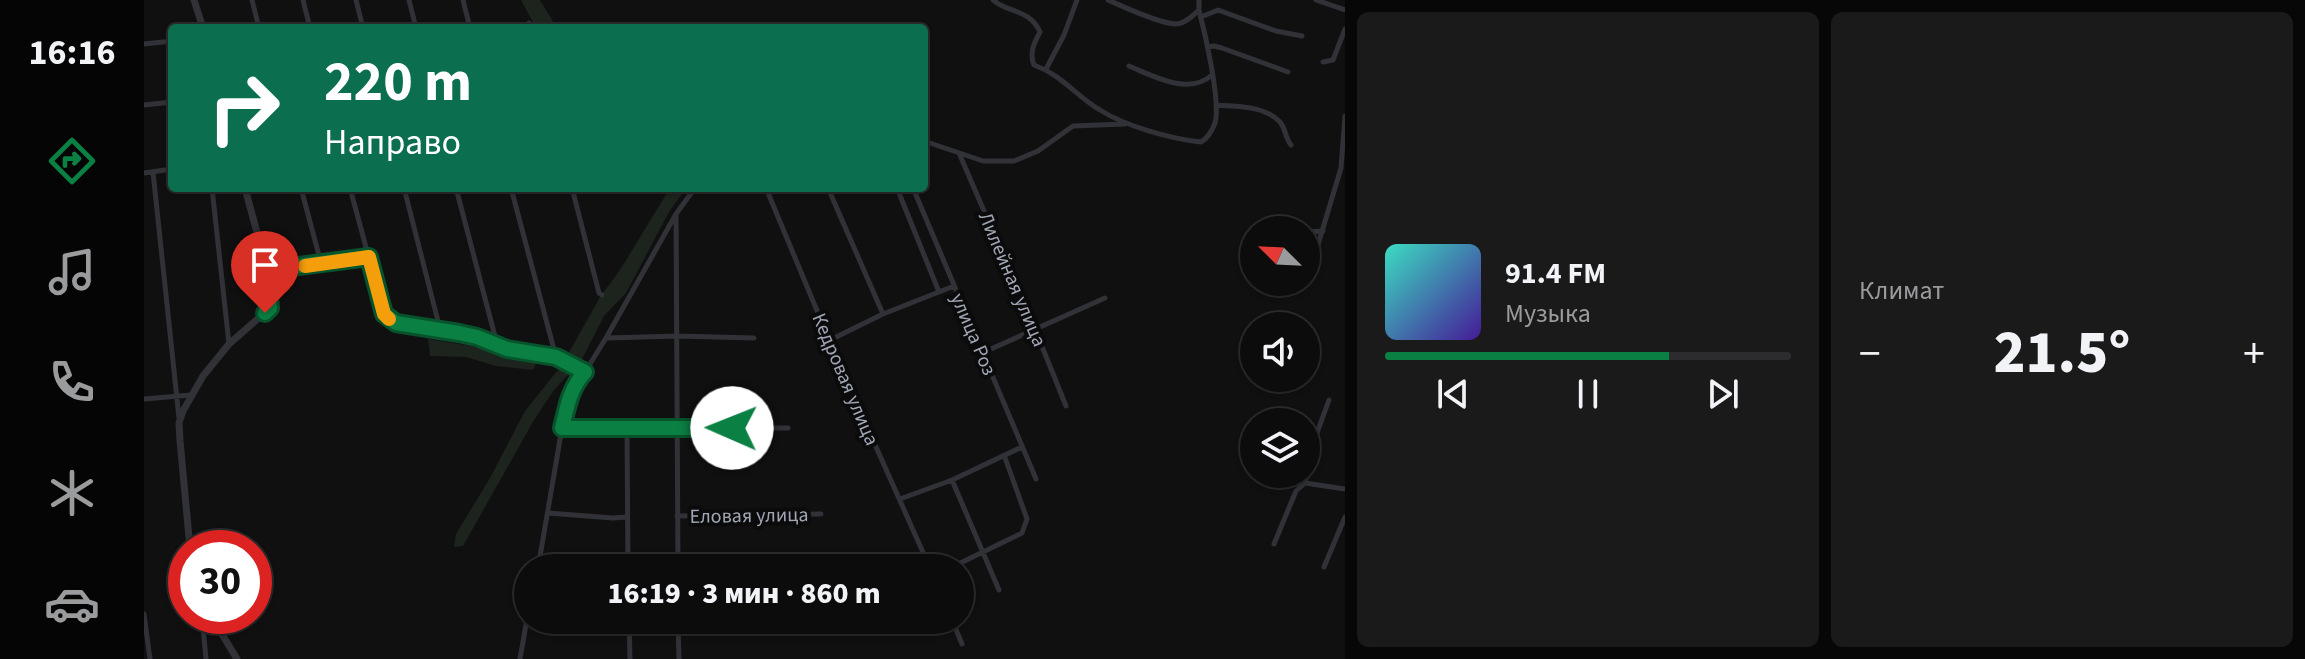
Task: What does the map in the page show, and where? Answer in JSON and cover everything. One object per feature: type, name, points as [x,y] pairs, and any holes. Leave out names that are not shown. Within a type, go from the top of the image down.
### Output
[{"type":"street","points":[[194,0],[202,24]]},
{"type":"street","points":[[252,0],[258,24]]},
{"type":"street","points":[[303,0],[309,24]]},
{"type":"street","points":[[356,0],[362,24]]},
{"type":"street","points":[[409,0],[415,24]]},
{"type":"street","points":[[463,0],[469,24]]},
{"type":"street","points":[[993,0],[1025,15],[1039,27],[1031,58],[1034,65],[1046,69],[1069,85],[1100,111],[1128,124],[1201,142],[1208,138],[1215,123],[1216,105],[1199,0]]},
{"type":"street","points":[[1046,69],[1064,35],[1077,0]]},
{"type":"street","points":[[1108,0],[1139,14],[1177,24],[1218,10],[1276,31],[1302,36]]},
{"type":"street","points":[[1316,0],[1345,10]]},
{"type":"street","points":[[1323,62],[1333,60],[1345,29]]},
{"type":"street","points":[[144,44],[168,41]]},
{"type":"street","points":[[1208,47],[1222,48],[1288,72]]},
{"type":"street","points":[[1337,49],[1345,52]]},
{"type":"street","points":[[1129,66],[1167,82],[1199,83],[1212,75]]},
{"type":"street","points":[[144,105],[168,102]]},
{"type":"street","points":[[1216,105],[1250,107],[1273,117],[1279,121],[1291,145]]},
{"type":"street","points":[[1320,240],[1341,168],[1345,116]]},
{"type":"street","points":[[928,142],[983,161],[1014,161],[1038,151],[1073,126],[1128,124]]},
{"type":"street","name":"Лилейная улица","points":[[959,153],[1066,406]]},
{"type":"street","points":[[144,173],[168,170]]},
{"type":"street","points":[[153,172],[188,530]]},
{"type":"street","points":[[212,192],[229,344]]},
{"type":"street","points":[[179,423],[191,395],[229,344],[270,308],[267,270],[246,192]]},
{"type":"street","points":[[302,192],[321,263]]},
{"type":"street","points":[[351,192],[384,314],[389,320],[477,337],[507,349],[556,357],[585,372]]},
{"type":"street","points":[[405,192],[440,329]]},
{"type":"street","points":[[457,192],[497,345]]},
{"type":"street","points":[[512,192],[556,357]]},
{"type":"street","points":[[573,192],[602,295]]},
{"type":"street","points":[[541,554],[562,428],[575,382],[585,372],[606,338],[676,214],[692,192]]},
{"type":"street","name":"Кедровая улица","points":[[768,192],[924,554]]},
{"type":"street","points":[[830,192],[883,314]]},
{"type":"street","name":"улица Роз","points":[[899,192],[939,292]]},
{"type":"street","name":"улица Роз","points":[[915,192],[1036,479]]},
{"type":"street","points":[[676,214],[678,554]]},
{"type":"street","points":[[267,270],[369,257]]},
{"type":"street","points":[[832,339],[883,314],[954,286]]},
{"type":"street","points":[[982,353],[1105,298]]},
{"type":"street","points":[[606,338],[754,338]]},
{"type":"street","points":[[144,399],[191,395]]},
{"type":"street","points":[[1320,425],[1329,400]]},
{"type":"street","points":[[627,427],[628,554]]},
{"type":"street","points":[[562,428],[788,428]]},
{"type":"street","points":[[900,499],[952,480],[1022,447]]},
{"type":"street","points":[[974,557],[1022,533],[1027,519],[1004,455]]},
{"type":"street","points":[[952,480],[999,590]]},
{"type":"street","points":[[1320,485],[1345,489]]},
{"type":"street","points":[[1274,544],[1299,488]]},
{"type":"street","points":[[548,513],[627,517]]},
{"type":"street","name":"Еловая улица","points":[[677,516],[821,514]]},
{"type":"street","points":[[1324,567],[1345,517]]},
{"type":"street","points":[[144,614],[150,659]]},
{"type":"street","points":[[204,634],[206,659]]},
{"type":"street","points":[[222,634],[237,659]]},
{"type":"street","points":[[520,659],[524,634]]},
{"type":"street","points":[[629,634],[630,659]]},
{"type":"street","points":[[678,634],[679,659]]},
{"type":"street","points":[[958,634],[962,644]]},
{"type":"shaded area","points":[[521,0],[540,0],[555,24],[534,24]]},
{"type":"shaded area","points":[[668,192],[683,192],[669,212],[626,293],[604,316],[581,361],[554,390],[534,420],[463,546],[454,547],[456,534],[525,411],[562,365],[600,297]]},
{"type":"shaded area","points":[[428,339],[539,357],[533,370],[496,366],[466,357],[430,356]]},
{"type":"slow traffic","points":[[305,266],[369,257],[384,314],[389,319]]},
{"type":"route","points":[[265,313],[270,308],[267,270],[369,257],[384,314],[389,320],[477,337],[507,349],[556,357],[585,372],[575,382],[562,428],[732,428]]}]
